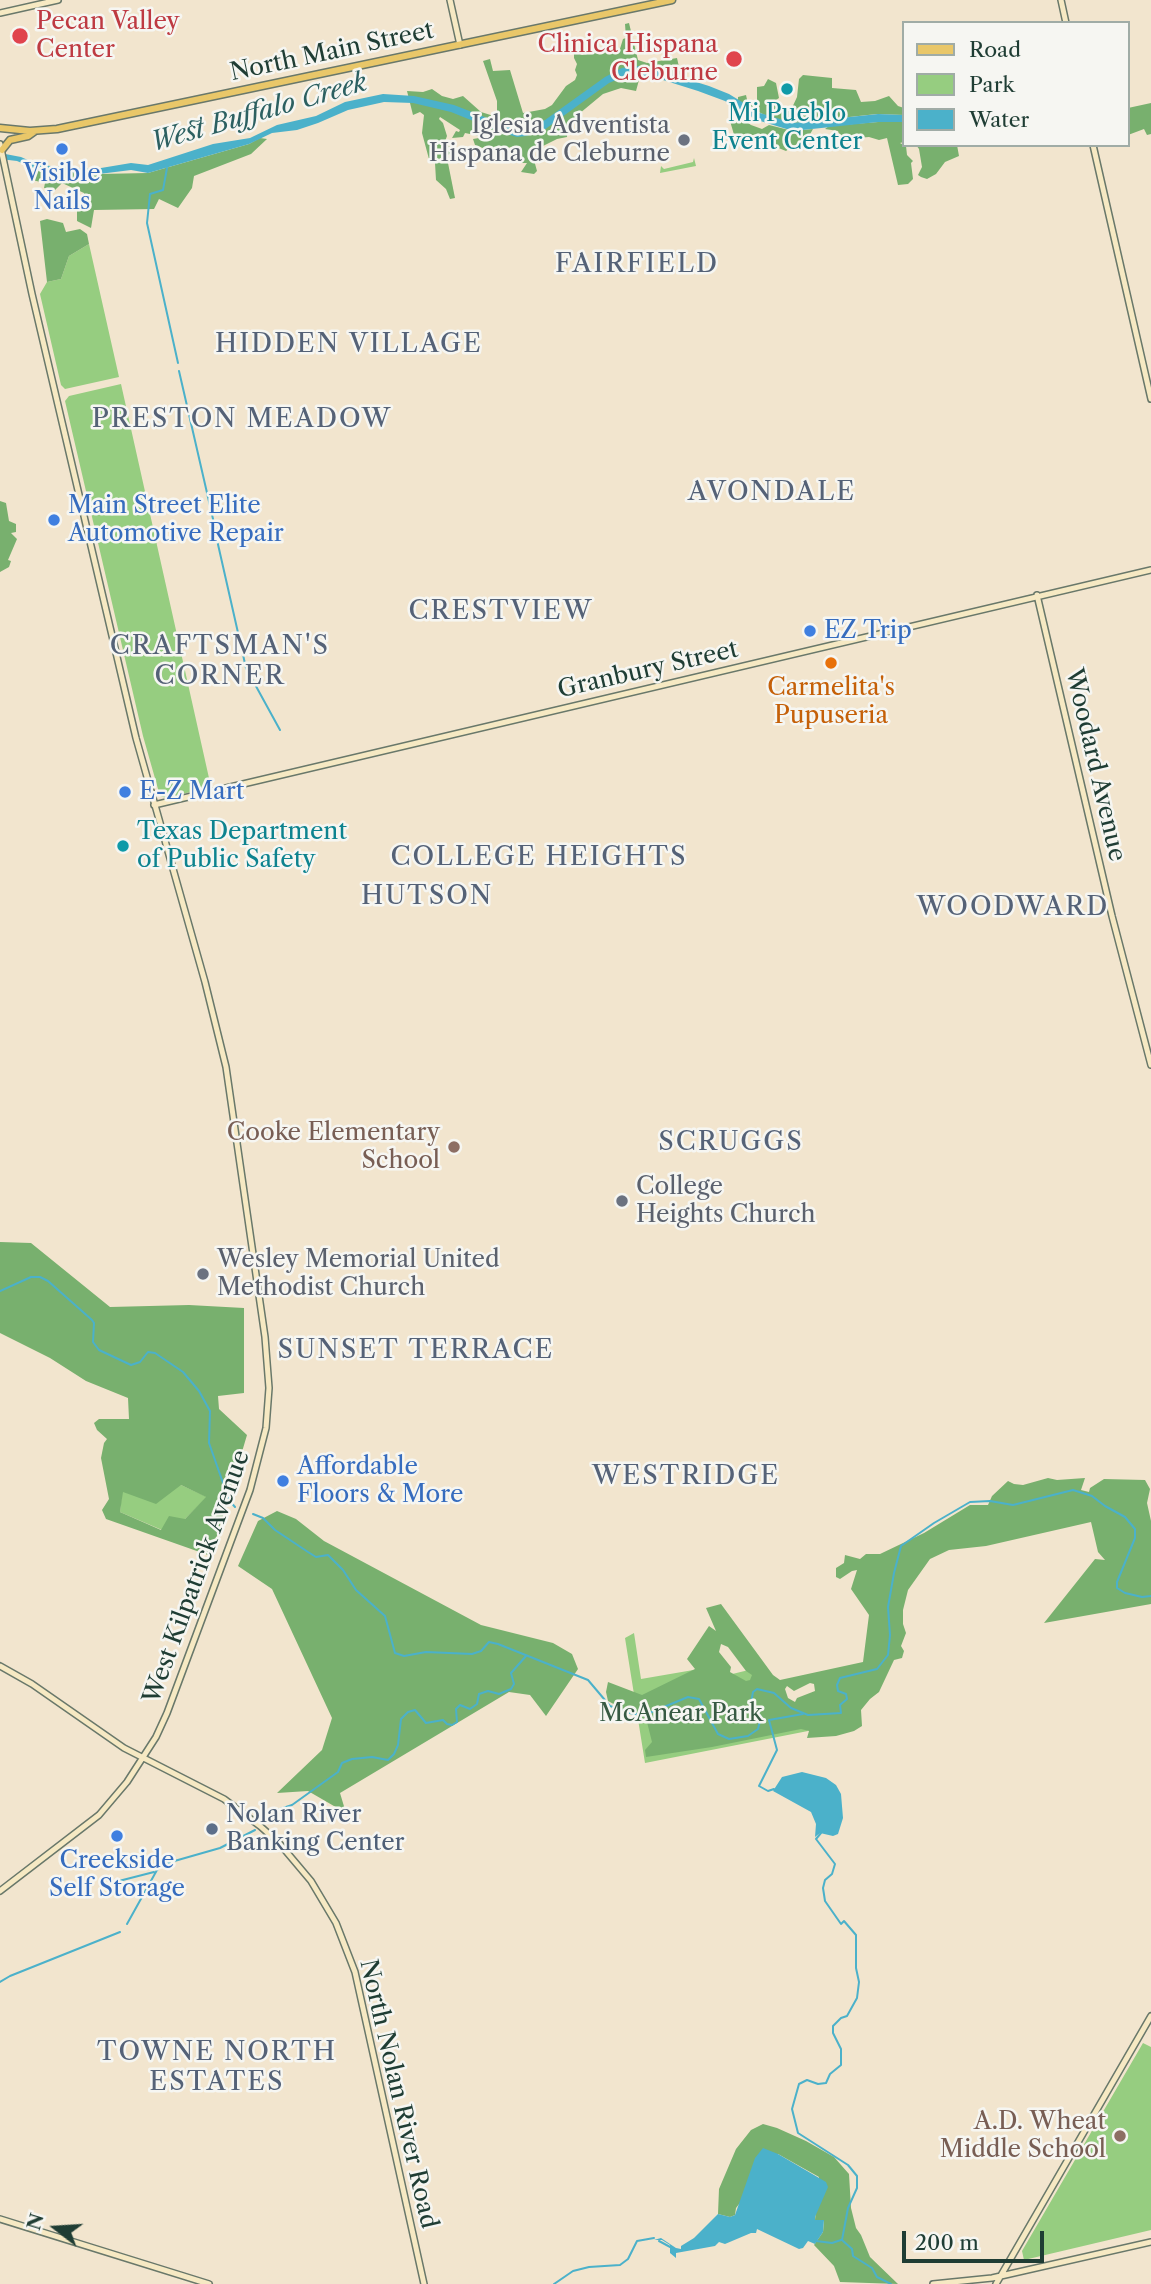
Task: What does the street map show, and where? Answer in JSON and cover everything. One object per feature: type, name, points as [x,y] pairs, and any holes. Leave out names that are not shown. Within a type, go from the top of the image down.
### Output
[{"type":"main road","points":[[0,13],[58,0]]},
{"type":"main road","points":[[450,0],[460,45]]},
{"type":"main road","name":"North Main Street","points":[[0,128],[35,131],[81,124],[671,0]]},
{"type":"main road","points":[[1061,0],[1066,21]]},
{"type":"main road","points":[[1,147],[10,140],[29,136],[35,131]]},
{"type":"main road","name":"West Kilpatrick Avenue","points":[[0,1891],[98,1815],[123,1788],[144,1759],[167,1713],[250,1490],[266,1428],[268,1388],[265,1337],[226,1067],[205,982],[136,738],[1,147]]},
{"type":"main road","points":[[1094,147],[1151,399]]},
{"type":"main road","name":"Granbury Street","points":[[154,806],[1151,570]]},
{"type":"main road","name":"Woodard Avenue","points":[[1037,595],[1107,894],[1151,1065]]},
{"type":"main road","name":"North Nolan River Road","points":[[0,1666],[32,1684],[111,1740],[211,1792],[260,1826],[304,1871],[334,1919],[358,1982],[424,2284]]},
{"type":"main road","points":[[996,2284],[1151,2016]]},
{"type":"main road","points":[[0,2219],[209,2284]]},
{"type":"main road","points":[[933,2284],[999,2277],[1151,2242]]},
{"type":"green space","points":[[629,23],[638,60],[647,63],[677,58],[682,70],[677,79],[635,73],[633,76],[639,80],[636,91],[621,88],[603,94],[568,123],[567,137],[535,150],[537,171],[534,174],[521,172],[527,163],[521,163],[516,146],[487,153],[485,149],[475,145],[473,139],[485,137],[465,133],[463,137],[452,138],[456,131],[460,130],[440,117],[447,136],[444,144],[452,148],[453,153],[447,155],[455,198],[450,199],[446,189],[436,180],[435,163],[429,159],[422,133],[424,115],[420,112],[413,115],[407,91],[423,92],[432,89],[453,99],[463,96],[481,112],[497,117],[497,101],[483,61],[490,59],[493,71],[510,70],[523,113],[545,109],[575,80],[577,64],[574,45],[576,43],[578,53],[582,55],[607,49],[610,52],[619,52],[623,39],[626,38],[625,24]]},
{"type":"green space","points":[[803,75],[832,78],[832,88],[856,90],[861,102],[889,96],[902,107],[902,115],[877,114],[794,123],[771,118],[738,102],[738,97],[746,95],[748,104],[757,102],[757,87],[764,86],[768,79],[776,83],[779,98],[773,102],[791,110],[797,97],[799,79]]},
{"type":"green space","points":[[1151,103],[1151,134],[1147,135],[1144,129],[1130,134],[1130,108]]},
{"type":"green space","points":[[741,118],[762,129],[769,125],[793,131],[813,129],[805,143],[792,146],[786,151],[766,143],[759,136],[752,138],[745,134],[735,138],[730,121]]},
{"type":"green space","points":[[902,122],[900,143],[902,147],[906,147],[907,155],[913,161],[913,179],[908,184],[898,185],[887,138],[841,139],[838,131],[825,129],[829,126]]},
{"type":"green space","points":[[260,138],[267,139],[251,154],[194,176],[192,188],[178,208],[159,199],[154,209],[94,210],[91,228],[77,221],[77,201],[84,201],[84,193],[62,183],[55,190],[44,188],[45,183],[32,180],[36,170],[50,175],[74,171],[99,174],[148,173],[249,144]]},
{"type":"green space","points":[[918,147],[957,147],[959,156],[945,162],[936,174],[927,179],[918,175],[922,167]]},
{"type":"green space","points":[[694,158],[696,166],[660,173],[661,166],[664,169],[693,162]]},
{"type":"green space","points":[[47,219],[63,223],[66,232],[80,229],[87,234],[89,244],[69,256],[61,279],[47,282],[40,221]]},
{"type":"green space","points":[[89,244],[119,377],[65,389],[61,385],[40,294],[47,282],[61,279],[69,256]]},
{"type":"green space","points":[[121,384],[211,787],[166,798],[160,796],[143,736],[65,401],[69,396]]},
{"type":"green space","points":[[0,501],[6,503],[9,521],[16,524],[16,532],[11,533],[17,539],[8,560],[11,561],[9,567],[0,572]]},
{"type":"green space","points":[[0,1242],[31,1243],[110,1307],[189,1305],[244,1308],[244,1393],[218,1396],[219,1409],[247,1435],[211,1556],[106,1519],[102,1510],[109,1499],[101,1458],[107,1439],[94,1423],[99,1419],[129,1419],[128,1398],[86,1381],[50,1358],[0,1333]],"holes":[[[181,1485],[206,1497],[185,1519],[169,1516],[161,1530],[120,1512],[123,1492],[156,1504]]]},
{"type":"green space","points":[[1048,1478],[1085,1478],[1081,1490],[1089,1492],[1090,1488],[1104,1479],[1145,1480],[1150,1489],[1147,1503],[1151,1521],[1151,1604],[1044,1623],[1095,1559],[1105,1560],[1098,1552],[1091,1522],[986,1546],[949,1550],[930,1559],[908,1590],[903,1610],[906,1633],[901,1646],[904,1651],[902,1658],[894,1660],[879,1692],[861,1710],[862,1726],[854,1731],[836,1736],[807,1738],[809,1731],[801,1729],[646,1757],[645,1750],[652,1742],[647,1722],[608,1701],[608,1682],[642,1695],[695,1669],[687,1659],[709,1626],[716,1631],[706,1608],[721,1604],[773,1675],[780,1680],[863,1662],[869,1615],[851,1589],[857,1570],[840,1579],[836,1577],[836,1568],[844,1563],[845,1555],[860,1559],[866,1554],[880,1554],[924,1533],[970,1505],[988,1505],[992,1496],[1008,1481],[1023,1485]],"holes":[[[721,1644],[728,1647],[752,1675],[750,1680],[746,1681],[730,1672],[731,1667],[719,1652]],[[810,1683],[814,1684],[815,1691],[797,1698],[795,1702],[788,1698],[785,1689],[787,1686],[794,1691]]]},
{"type":"green space","points":[[181,1485],[207,1497],[185,1519],[162,1530],[120,1512],[122,1492]]},
{"type":"green space","points":[[277,1511],[296,1519],[324,1541],[481,1625],[553,1643],[572,1654],[578,1669],[546,1716],[530,1695],[509,1692],[340,1793],[346,1813],[308,1791],[277,1793],[322,1750],[332,1718],[272,1589],[238,1566],[258,1521]]},
{"type":"green space","name":"McAnear Park","points":[[634,1633],[641,1679],[705,1668],[712,1679],[765,1666],[808,1731],[645,1763],[625,1638]]},
{"type":"green space","name":"A.D. Wheat Middle School","points":[[1143,2043],[1151,2047],[1151,2230],[1024,2260],[1022,2251]]},
{"type":"green space","points":[[763,2124],[806,2141],[834,2157],[849,2174],[851,2208],[856,2228],[870,2257],[898,2284],[840,2282],[834,2266],[814,2245],[823,2232],[824,2221],[815,2220],[819,2177],[778,2154],[736,2208],[735,2215],[730,2217],[718,2214],[719,2189],[736,2149],[751,2130]]},
{"type":"water","points":[[639,66],[709,86],[729,94],[760,113],[793,123],[878,114],[902,115],[902,122],[793,131],[757,120],[725,101],[698,91],[663,80],[630,74],[609,83],[544,130],[526,136],[517,137],[503,133],[451,112],[413,103],[384,102],[348,110],[297,130],[272,133],[249,144],[148,173],[131,170],[99,174],[47,171],[17,161],[0,159],[0,153],[21,157],[39,165],[95,169],[131,163],[148,165],[213,144],[250,138],[277,125],[316,116],[345,102],[383,94],[414,96],[454,105],[505,125],[525,129],[545,120],[622,68]]},
{"type":"water","points":[[802,1772],[826,1778],[836,1785],[841,1794],[843,1818],[838,1834],[833,1836],[820,1833],[815,1837],[816,1824],[811,1812],[773,1791],[782,1777]]},
{"type":"water","points":[[763,2148],[826,2182],[828,2187],[815,2217],[815,2220],[824,2220],[823,2232],[815,2244],[808,2241],[799,2249],[757,2229],[756,2233],[725,2244],[719,2242],[715,2246],[676,2253],[676,2258],[670,2253],[670,2245],[662,2240],[654,2240],[661,2238],[681,2249],[681,2246],[694,2238],[718,2214],[730,2217],[735,2215],[755,2158]]},
{"type":"waterway","name":"West Buffalo Creek","points":[[167,168],[163,190],[150,194],[147,223],[178,363]]},
{"type":"waterway","points":[[179,371],[216,532]]},
{"type":"waterway","points":[[217,540],[246,668],[280,730]]},
{"type":"waterway","points":[[0,1291],[31,1277],[40,1277],[92,1320],[93,1342],[99,1350],[131,1365],[140,1362],[148,1352],[155,1353],[183,1372],[199,1391],[210,1411],[209,1443],[229,1500],[235,1507]]},
{"type":"waterway","points":[[253,1514],[263,1518],[275,1530],[316,1557],[328,1555],[343,1570],[356,1590],[385,1616],[395,1653],[404,1656],[426,1652],[472,1654],[481,1651],[489,1642],[498,1644],[588,1680],[610,1706],[633,1714],[647,1714],[688,1697],[699,1699],[718,1734],[729,1739],[748,1736],[758,1729],[761,1717],[751,1703],[753,1692],[757,1689],[774,1693],[791,1708],[808,1715],[841,1713],[840,1705],[847,1699],[846,1694],[838,1691],[840,1678],[877,1669],[888,1655],[888,1607],[901,1546],[970,1502],[990,1501],[1013,1505],[1073,1490],[1092,1496],[1125,1517],[1135,1529],[1135,1538],[1117,1588],[1125,1593],[1151,1596]]},
{"type":"waterway","points":[[264,1821],[274,1811],[292,1805],[338,1772],[342,1763],[372,1757],[388,1760],[398,1745],[401,1719],[408,1712],[415,1710],[426,1723],[443,1720],[452,1725],[457,1722],[456,1709],[460,1705],[470,1709],[477,1704],[479,1694],[488,1691],[499,1694],[511,1689],[514,1684],[511,1673],[526,1656]]},
{"type":"waterway","points":[[774,1789],[768,1791],[759,1786],[777,1750],[769,1720],[803,1714]]},
{"type":"waterway","points":[[127,1924],[157,1870],[164,1864],[220,1848],[255,1830]]},
{"type":"waterway","points":[[821,1833],[816,1839],[835,1864],[832,1874],[825,1880],[825,1901],[841,1924],[844,1921],[856,1935],[856,1968],[859,1982],[857,1998],[847,2016],[833,2026],[833,2033],[841,2049],[841,2065],[830,2074],[826,2083],[818,2084],[807,2080],[799,2084],[792,2109],[798,2133],[848,2165],[857,2176],[857,2188],[848,2208],[842,2240],[852,2249],[853,2256],[872,2268],[877,2277],[891,2284]]},
{"type":"waterway","points":[[111,1883],[154,1872]]},
{"type":"waterway","points":[[0,1982],[120,1932]]},
{"type":"waterway","points":[[554,2284],[573,2271],[620,2265],[628,2259],[637,2241],[654,2238]]},
{"type":"waterway","points":[[816,2241],[832,2243],[841,2240]]},
{"type":"waterway","points":[[659,2241],[672,2248]]},
{"type":"place","name":"Pecan Valley Center","points":[[20,36]]},
{"type":"place","name":"Clinica Hispana Cleburne","points":[[734,59]]},
{"type":"place","name":"Mi Pueblo Event Center","points":[[787,89]]},
{"type":"place","name":"Iglesia Adventista Hispana de Cleburne","points":[[684,140]]},
{"type":"place","name":"Visible Nails","points":[[62,149]]},
{"type":"place","name":"Main Street Elite Automotive Repair","points":[[54,520]]},
{"type":"place","name":"EZ Trip","points":[[810,631]]},
{"type":"place","name":"Carmelita's Pupuseria","points":[[831,663]]},
{"type":"place","name":"E-Z Mart","points":[[125,792]]},
{"type":"place","name":"Texas Department of Public Safety","points":[[123,846]]},
{"type":"place","name":"Cooke Elementary School","points":[[454,1147]]},
{"type":"place","name":"College Heights Church","points":[[622,1201]]},
{"type":"place","name":"Wesley Memorial United Methodist Church","points":[[203,1274]]},
{"type":"place","name":"Affordable Floors & More","points":[[283,1481]]},
{"type":"place","name":"Nolan River Banking Center","points":[[212,1829]]},
{"type":"place","name":"Creekside Self Storage","points":[[117,1836]]},
{"type":"place","name":"A.D. Wheat Middle School","points":[[1120,2136]]},
{"type":"district","name":"FAIRFIELD","points":[[637,264]]},
{"type":"district","name":"HIDDEN VILLAGE","points":[[349,344]]},
{"type":"district","name":"PRESTON MEADOW","points":[[242,419]]},
{"type":"district","name":"AVONDALE","points":[[772,492]]},
{"type":"district","name":"CRESTVIEW","points":[[501,611]]},
{"type":"district","name":"CRAFTSMAN'S CORNER","points":[[220,661]]},
{"type":"district","name":"COLLEGE HEIGHTS","points":[[539,857]]},
{"type":"district","name":"HUTSON","points":[[427,896]]},
{"type":"district","name":"WOODWARD","points":[[1013,907]]},
{"type":"district","name":"SCRUGGS","points":[[731,1142]]},
{"type":"district","name":"SUNSET TERRACE","points":[[416,1350]]},
{"type":"district","name":"WESTRIDGE","points":[[686,1476]]},
{"type":"district","name":"TOWNE NORTH ESTATES","points":[[217,2067]]}]
